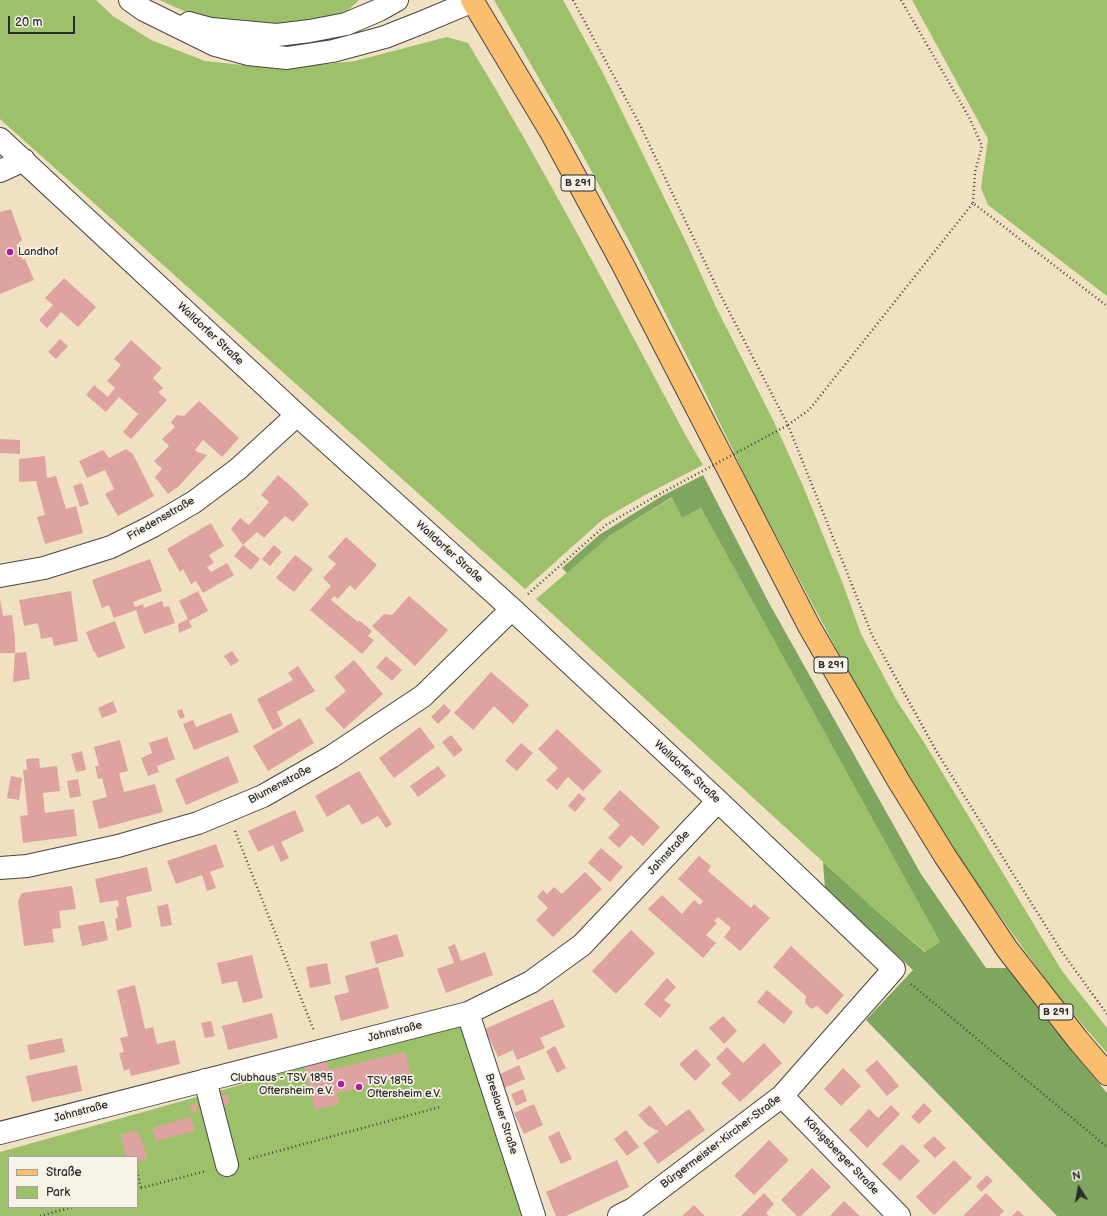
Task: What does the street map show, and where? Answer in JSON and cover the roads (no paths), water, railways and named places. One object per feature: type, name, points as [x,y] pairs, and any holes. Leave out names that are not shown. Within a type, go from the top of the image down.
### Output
[{"type":"main road","name":"B 291","points":[[472,0],[551,132],[604,228],[809,626],[898,780],[945,856],[1007,948],[1078,1040],[1107,1074]]},
{"type":"street","points":[[346,24],[369,0]]},
{"type":"street","points":[[137,5],[211,29],[277,35],[310,31],[346,24],[379,10],[396,0]]},
{"type":"street","points":[[137,5],[214,45],[248,54],[287,58],[333,51],[385,37],[472,0]]},
{"type":"street","name":"Walldorfer Straße","points":[[0,139],[297,415],[512,609],[718,801],[894,969]]},
{"type":"street","points":[[0,171],[24,160]]},
{"type":"street","name":"Friedensstraße","points":[[0,576],[44,568],[111,547],[153,526],[194,502],[238,469],[297,415]]},
{"type":"street","name":"Blumenstraße","points":[[0,868],[27,866],[118,846],[198,823],[263,796],[331,757],[423,696],[512,609]]},
{"type":"street","name":"Jahnstraße","points":[[0,1134],[468,1013],[531,982],[582,945],[718,801]]},
{"type":"street","name":"Bürgermeister-Kircher-Straße","points":[[619,1216],[634,1208],[782,1096],[894,969]]},
{"type":"street","name":"Breslauer Straße","points":[[468,1013],[534,1216]]},
{"type":"street","points":[[205,1080],[227,1165]]},
{"type":"street","name":"Königsberger Straße","points":[[782,1096],[899,1216]]},
{"type":"place","name":"Landhof","points":[[10,252]]},
{"type":"place","name":"Clubhaus - TSV 1895 Oftersheim e.V.","points":[[341,1084]]},
{"type":"place","name":"TSV 1895 Oftersheim e.V.","points":[[359,1087]]}]
